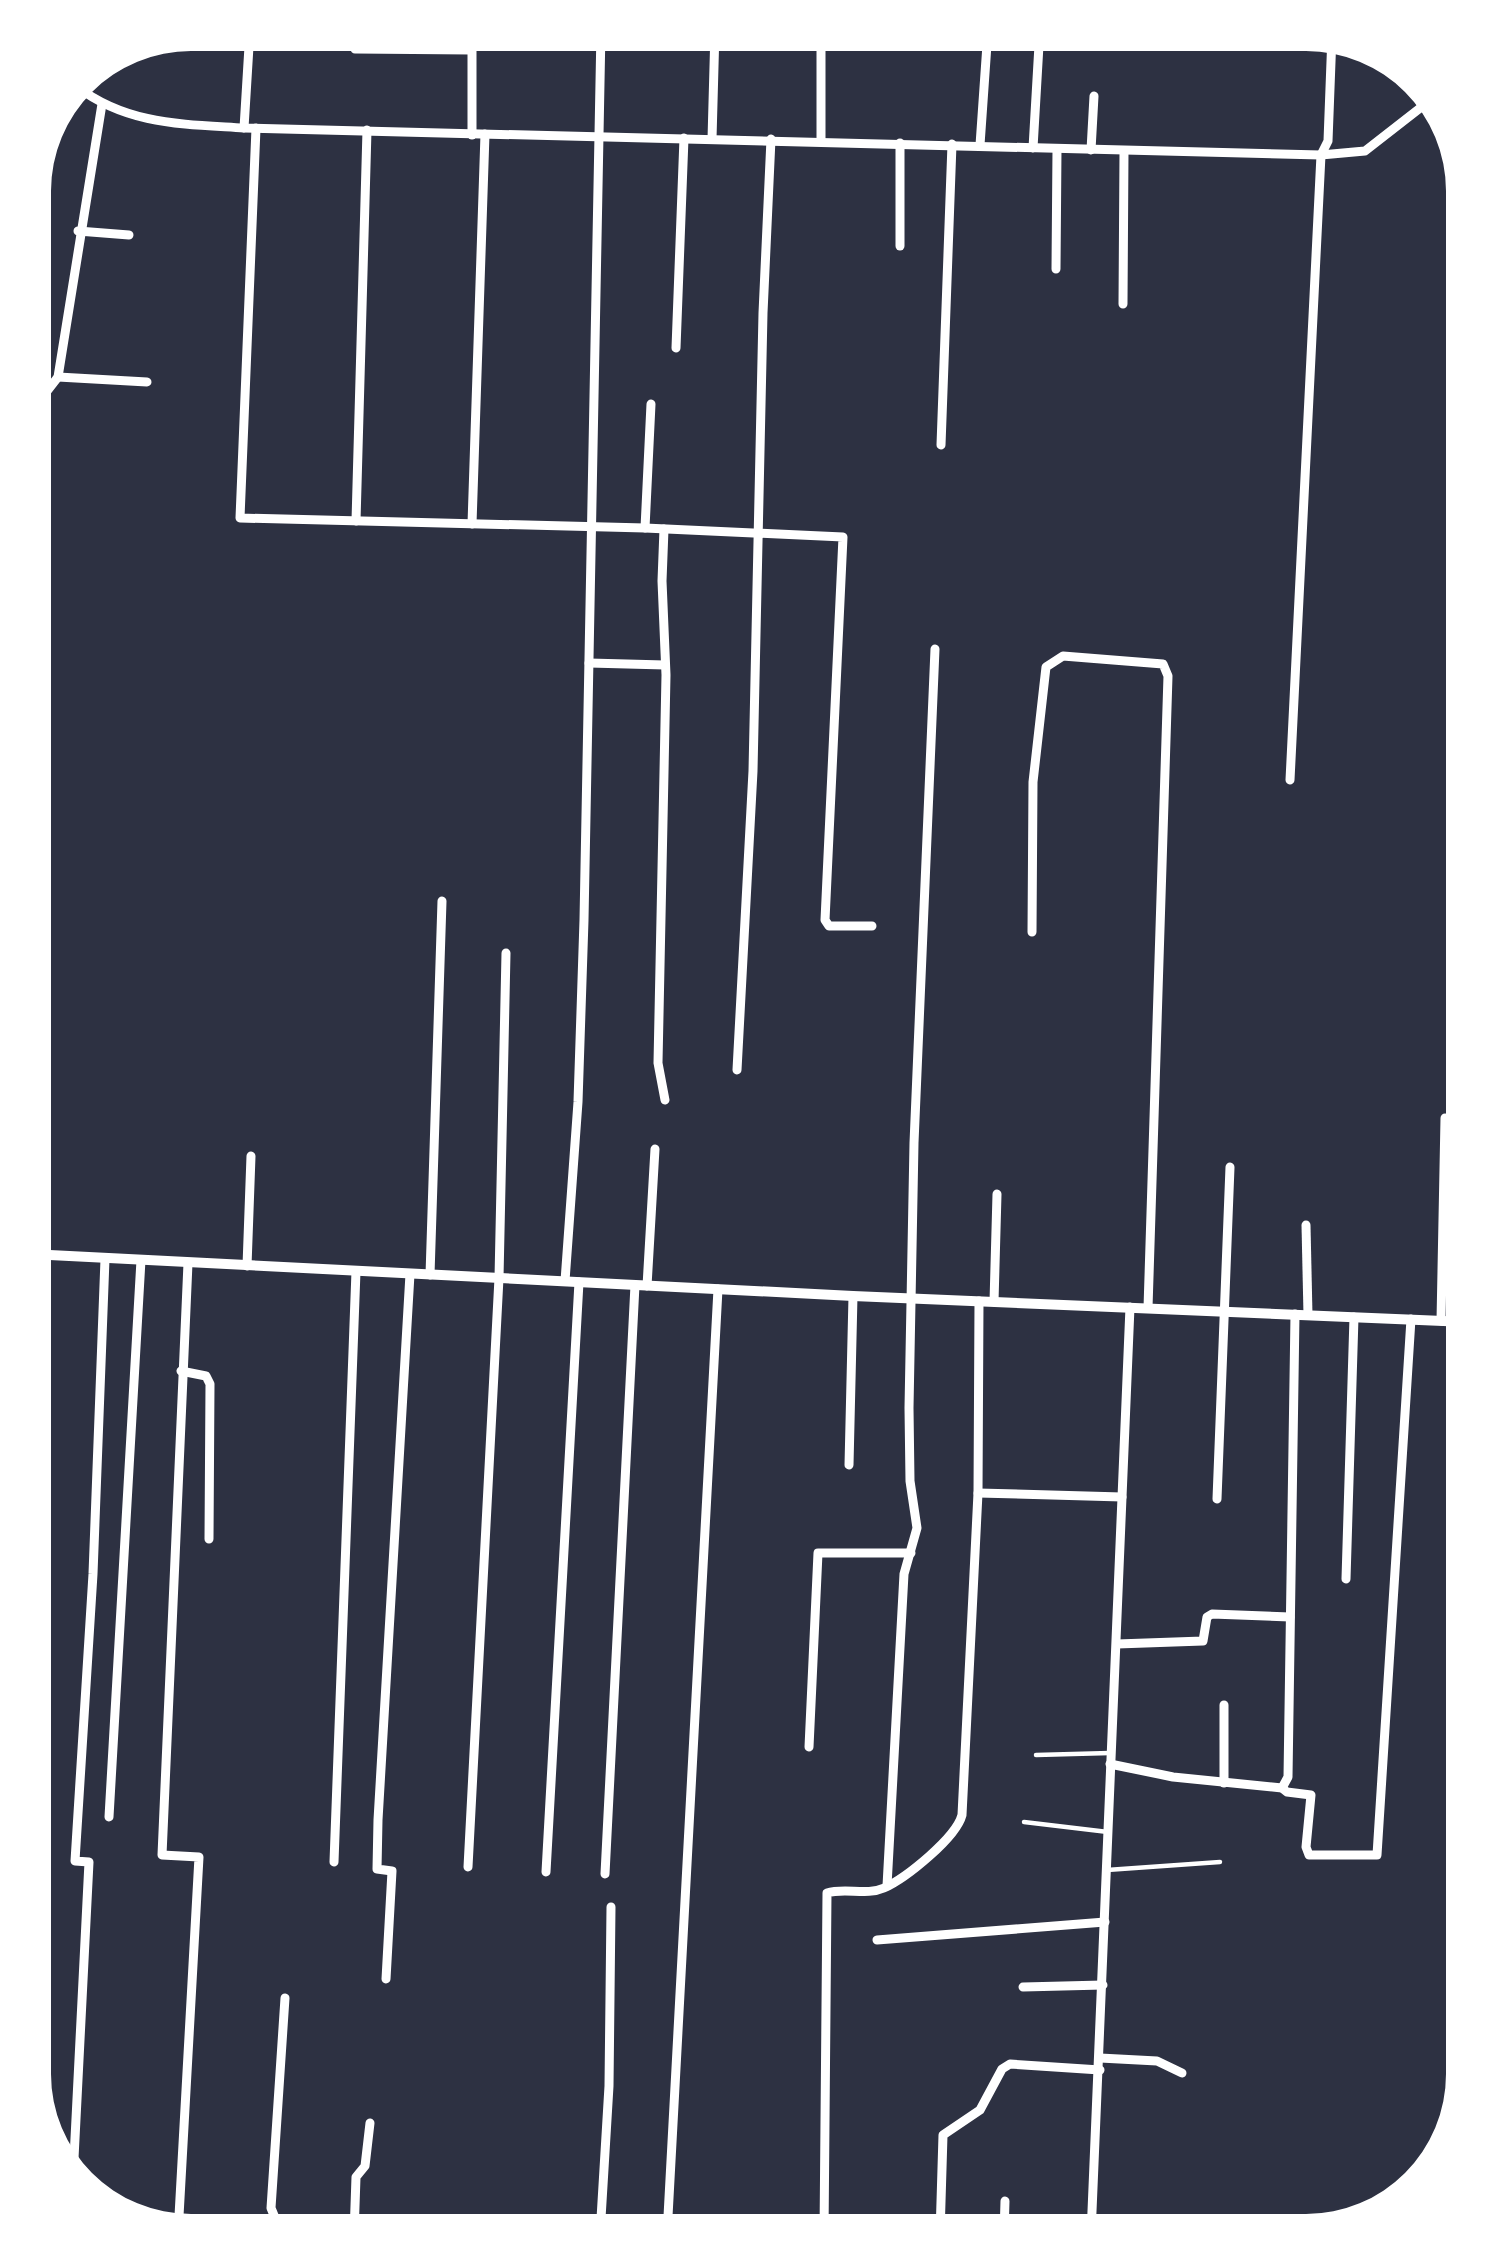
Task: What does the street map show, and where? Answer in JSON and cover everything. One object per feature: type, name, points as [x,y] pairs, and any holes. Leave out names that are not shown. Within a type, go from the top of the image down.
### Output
[{"type":"street","points":[[250,51],[240,518],[843,537],[825,920],[829,926],[872,926]]},
{"type":"street","points":[[472,51],[472,135]]},
{"type":"street","points":[[565,1281],[579,1079],[601,51]]},
{"type":"street","points":[[712,139],[715,51]]},
{"type":"street","points":[[821,51],[821,140]]},
{"type":"street","points":[[980,145],[987,51]]},
{"type":"street","points":[[1034,148],[1039,51]]},
{"type":"street","points":[[1290,780],[1331,54]]},
{"type":"street","points":[[89,95],[152,122],[250,128],[1322,155],[1365,151],[1419,109]]},
{"type":"street","points":[[1091,150],[1094,96]]},
{"type":"street","points":[[51,386],[58,377],[78,230],[102,104]]},
{"type":"street","points":[[356,521],[367,130]]},
{"type":"street","points":[[472,524],[485,134]]},
{"type":"street","points":[[676,348],[684,138]]},
{"type":"street","points":[[737,1070],[753,771],[771,139]]},
{"type":"street","points":[[899,246],[901,143]]},
{"type":"street","points":[[941,446],[952,144]]},
{"type":"street","points":[[1056,269],[1057,149]]},
{"type":"street","points":[[1124,152],[1124,304]]},
{"type":"street","points":[[78,230],[129,235]]},
{"type":"street","points":[[58,377],[147,382]]},
{"type":"street","points":[[645,528],[651,404]]},
{"type":"street","points":[[664,529],[658,1064],[664,1100]]},
{"type":"street","points":[[887,1886],[904,1574],[917,1528],[910,1481],[914,1143],[935,649]]},
{"type":"street","points":[[1033,932],[1033,782],[1046,667],[1063,656],[1162,664],[1168,676],[1167,769],[1148,1308]]},
{"type":"street","points":[[589,663],[664,664]]},
{"type":"street","points":[[430,1275],[442,901]]},
{"type":"street","points":[[468,1867],[499,1278],[506,953]]},
{"type":"street","points":[[1441,1321],[1445,1118]]},
{"type":"street","points":[[605,1874],[641,1285],[655,1149]]},
{"type":"street","points":[[247,1266],[251,1156]]},
{"type":"street","points":[[1216,1499],[1231,1168]]},
{"type":"street","points":[[994,1302],[997,1193]]},
{"type":"street","points":[[1282,1788],[1288,1777],[1306,1225]]},
{"type":"street","points":[[51,1255],[1446,1321]]},
{"type":"street","points":[[74,2150],[89,1862],[75,1861],[93,1574],[105,1258]]},
{"type":"street","points":[[110,1817],[140,1261]]},
{"type":"street","points":[[179,2214],[200,1857],[162,1856],[188,1263]]},
{"type":"street","points":[[334,1862],[356,1271]]},
{"type":"street","points":[[386,1978],[392,1871],[377,1869],[378,1820],[410,1274]]},
{"type":"street","points":[[546,1872],[579,1282]]},
{"type":"street","points":[[668,2214],[718,1289]]},
{"type":"street","points":[[849,1465],[853,1296]]},
{"type":"street","points":[[824,2214],[827,1894],[887,1886],[947,1840],[959,1828],[962,1815],[978,1492],[979,1301]]},
{"type":"street","points":[[1092,2214],[1130,1307]]},
{"type":"street","points":[[1346,1579],[1354,1317]]},
{"type":"street","points":[[1110,1758],[1224,1783],[1311,1795],[1306,1847],[1310,1855],[1377,1855],[1411,1319]]},
{"type":"street","points":[[181,1371],[206,1376],[210,1384],[209,1539]]},
{"type":"street","points":[[978,1492],[1122,1497]]},
{"type":"street","points":[[809,1747],[818,1553],[910,1553]]},
{"type":"street","points":[[1117,1644],[1198,1643],[1205,1638],[1207,1618],[1212,1614],[1290,1617]]},
{"type":"street","points":[[1224,1705],[1224,1783]]},
{"type":"street","points":[[601,2214],[609,2086],[611,1907]]},
{"type":"street","points":[[877,1940],[1105,1922]]},
{"type":"street","points":[[1023,1987],[1103,1984]]},
{"type":"street","points":[[273,2214],[285,1998]]},
{"type":"street","points":[[941,2214],[943,2135],[986,2105],[1002,2069],[1010,2064],[1157,2061],[1182,2073]]},
{"type":"street","points":[[355,2214],[356,2177],[365,2166],[370,2123]]},
{"type":"street","points":[[1005,2201],[1005,2214]]},
{"type":"lane","points":[[1036,1755],[1110,1758]]},
{"type":"lane","points":[[1024,1822],[1108,1832]]},
{"type":"lane","points":[[1107,1870],[1220,1862]]}]
